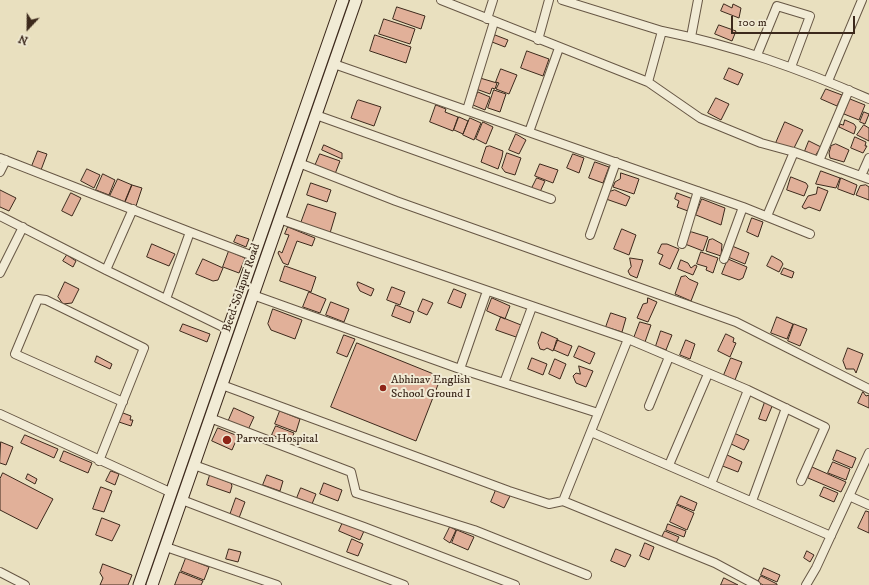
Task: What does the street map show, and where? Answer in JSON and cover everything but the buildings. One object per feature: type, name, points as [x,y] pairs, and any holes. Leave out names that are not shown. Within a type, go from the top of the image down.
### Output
[{"type":"main road","name":"Beed-Solapur Road","points":[[139,585],[343,0]]},
{"type":"main road","name":"Beed-Solapur Road","points":[[152,585],[356,0]]},
{"type":"street","points":[[441,0],[538,40],[648,82],[700,118],[761,143],[794,152],[865,177],[869,158]]},
{"type":"street","points":[[467,110],[491,21],[493,0]]},
{"type":"street","points":[[538,40],[549,0]]},
{"type":"street","points":[[562,0],[662,31],[757,55],[869,98]]},
{"type":"street","points":[[690,37],[698,0]]},
{"type":"street","points":[[828,81],[862,0]]},
{"type":"street","points":[[757,55],[777,6],[810,16],[791,67]]},
{"type":"street","points":[[648,82],[662,31]]},
{"type":"street","points":[[529,132],[559,48]]},
{"type":"street","points":[[334,64],[743,207],[810,234]]},
{"type":"street","points":[[819,161],[849,90]]},
{"type":"street","points":[[316,115],[551,199]]},
{"type":"street","points":[[768,216],[794,152]]},
{"type":"street","points":[[0,172],[3,159],[253,256]]},
{"type":"street","points":[[590,235],[616,162]]},
{"type":"street","points":[[299,163],[396,201],[736,322],[869,388]]},
{"type":"street","points":[[682,244],[698,191]]},
{"type":"street","points":[[724,259],[743,207]]},
{"type":"street","points":[[106,270],[132,209]]},
{"type":"street","points":[[0,216],[229,330]]},
{"type":"street","points":[[279,219],[628,339],[748,390],[825,427],[801,481]]},
{"type":"street","points":[[0,273],[23,227]]},
{"type":"street","points":[[166,299],[190,232]]},
{"type":"street","points":[[460,369],[488,291]]},
{"type":"street","points":[[253,295],[460,369],[598,413]]},
{"type":"street","points":[[99,461],[124,402],[144,348],[46,300],[38,298],[15,354],[124,402]]},
{"type":"street","points":[[504,383],[532,307]]},
{"type":"street","points":[[563,501],[628,339]]},
{"type":"street","points":[[649,406],[669,357]]},
{"type":"street","points":[[669,465],[708,374]]},
{"type":"street","points":[[222,384],[509,491],[549,504],[563,501],[716,563],[756,585]]},
{"type":"street","points":[[711,484],[748,390]]},
{"type":"street","points":[[752,501],[786,408]]},
{"type":"street","points":[[0,414],[99,461],[172,493]]},
{"type":"street","points":[[210,418],[351,472],[356,493],[474,530],[588,575]]},
{"type":"street","points":[[591,432],[831,536]]},
{"type":"street","points":[[806,585],[831,536],[869,453]]},
{"type":"street","points":[[194,465],[364,527],[516,585]]},
{"type":"street","points":[[849,496],[869,505]]},
{"type":"street","points":[[182,500],[404,585]]},
{"type":"street","points":[[166,547],[277,585]]},
{"type":"street","points":[[0,572],[25,585]]},
{"type":"place","name":"Abhinav English School Ground I","points":[[383,388]]},
{"type":"place","name":"Parveen Hospital","points":[[227,440]]}]
